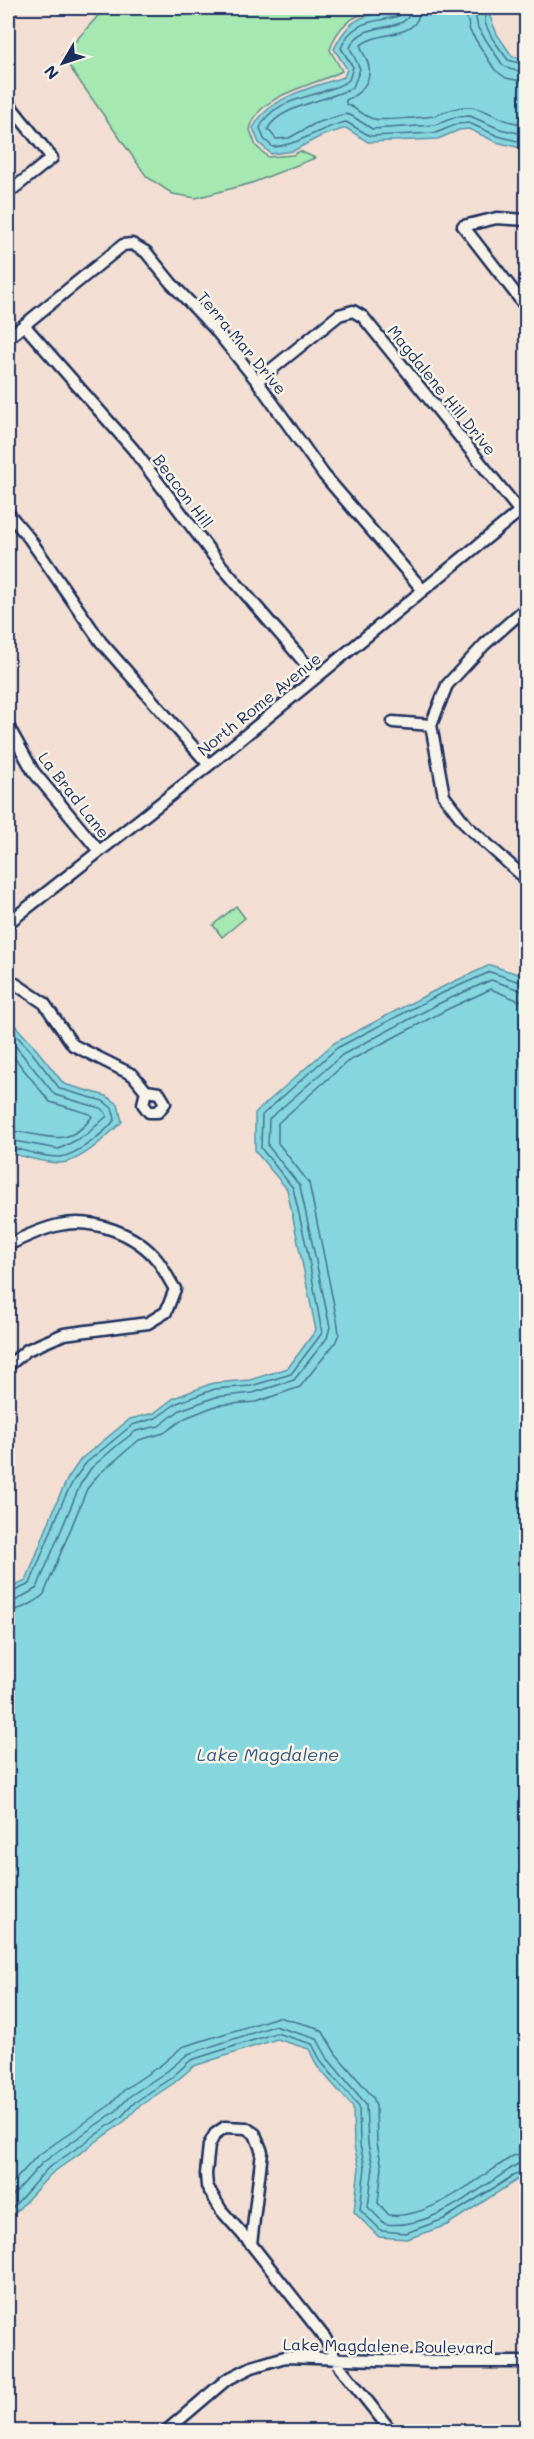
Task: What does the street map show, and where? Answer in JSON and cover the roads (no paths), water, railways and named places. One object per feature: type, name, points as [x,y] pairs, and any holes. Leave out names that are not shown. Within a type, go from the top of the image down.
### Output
[{"type":"street","points":[[8,11],[11,8]]},
{"type":"street","points":[[8,103],[52,158],[8,193]]},
{"type":"street","points":[[526,220],[497,218],[463,226],[526,308]]},
{"type":"street","name":"Terra Mar Drive","points":[[8,338],[123,245],[132,244],[146,252],[171,283],[214,328],[257,381],[324,475],[422,589]]},
{"type":"street","name":"Magdalene Hill Drive","points":[[257,381],[339,315],[353,311],[363,317],[524,512]]},
{"type":"street","name":"Beacon Hill","points":[[24,325],[133,449],[219,563],[317,677]]},
{"type":"street","name":"North Rome Avenue","points":[[8,923],[209,765],[422,589],[524,512]]},
{"type":"street","points":[[8,513],[29,538],[101,642],[209,765]]},
{"type":"street","points":[[526,608],[485,644],[447,685],[431,725],[444,796],[467,826],[526,879]]},
{"type":"street","points":[[393,722],[431,725]]},
{"type":"street","name":"La Brad Lane","points":[[8,726],[33,771],[99,851]]},
{"type":"street","points":[[8,979],[44,1002],[73,1045],[133,1075],[146,1091]]},
{"type":"street","points":[[8,1245],[37,1231],[61,1224],[88,1224],[121,1233],[139,1242],[158,1261],[175,1289],[166,1312],[148,1323],[64,1334],[27,1350],[8,1366]]},
{"type":"street","points":[[250,2244],[262,2152],[255,2134],[246,2128],[225,2127],[215,2134],[209,2145],[207,2186],[221,2210],[325,2338],[341,2368],[392,2432]]},
{"type":"street","name":"Lake Magdalene Boulevard","points":[[165,2432],[226,2380],[252,2367],[285,2357],[439,2362],[526,2362]]},
{"type":"water","points":[[400,8],[492,8],[490,17],[497,34],[512,56],[526,60],[526,146],[517,147],[496,142],[469,129],[459,130],[438,139],[368,142],[346,128],[321,136],[293,151],[271,154],[259,143],[253,128],[269,108],[306,89],[344,77],[347,69],[334,49],[352,24],[358,19],[396,11]]},
{"type":"water","name":"Lake Magdalene","points":[[490,965],[521,975],[526,981],[526,2174],[447,2225],[407,2239],[379,2237],[354,2212],[359,2167],[354,2146],[353,2107],[317,2066],[309,2049],[277,2039],[194,2066],[174,2083],[138,2107],[125,2121],[51,2174],[14,2214],[8,2228],[8,1589],[26,1581],[58,1499],[81,1459],[130,1419],[154,1413],[174,1398],[213,1383],[250,1380],[288,1368],[316,1330],[287,1189],[255,1151],[255,1113],[334,1043]]},
{"type":"water","points":[[8,1018],[64,1084],[106,1096],[118,1104],[122,1122],[93,1148],[76,1159],[53,1163],[8,1153]]}]
